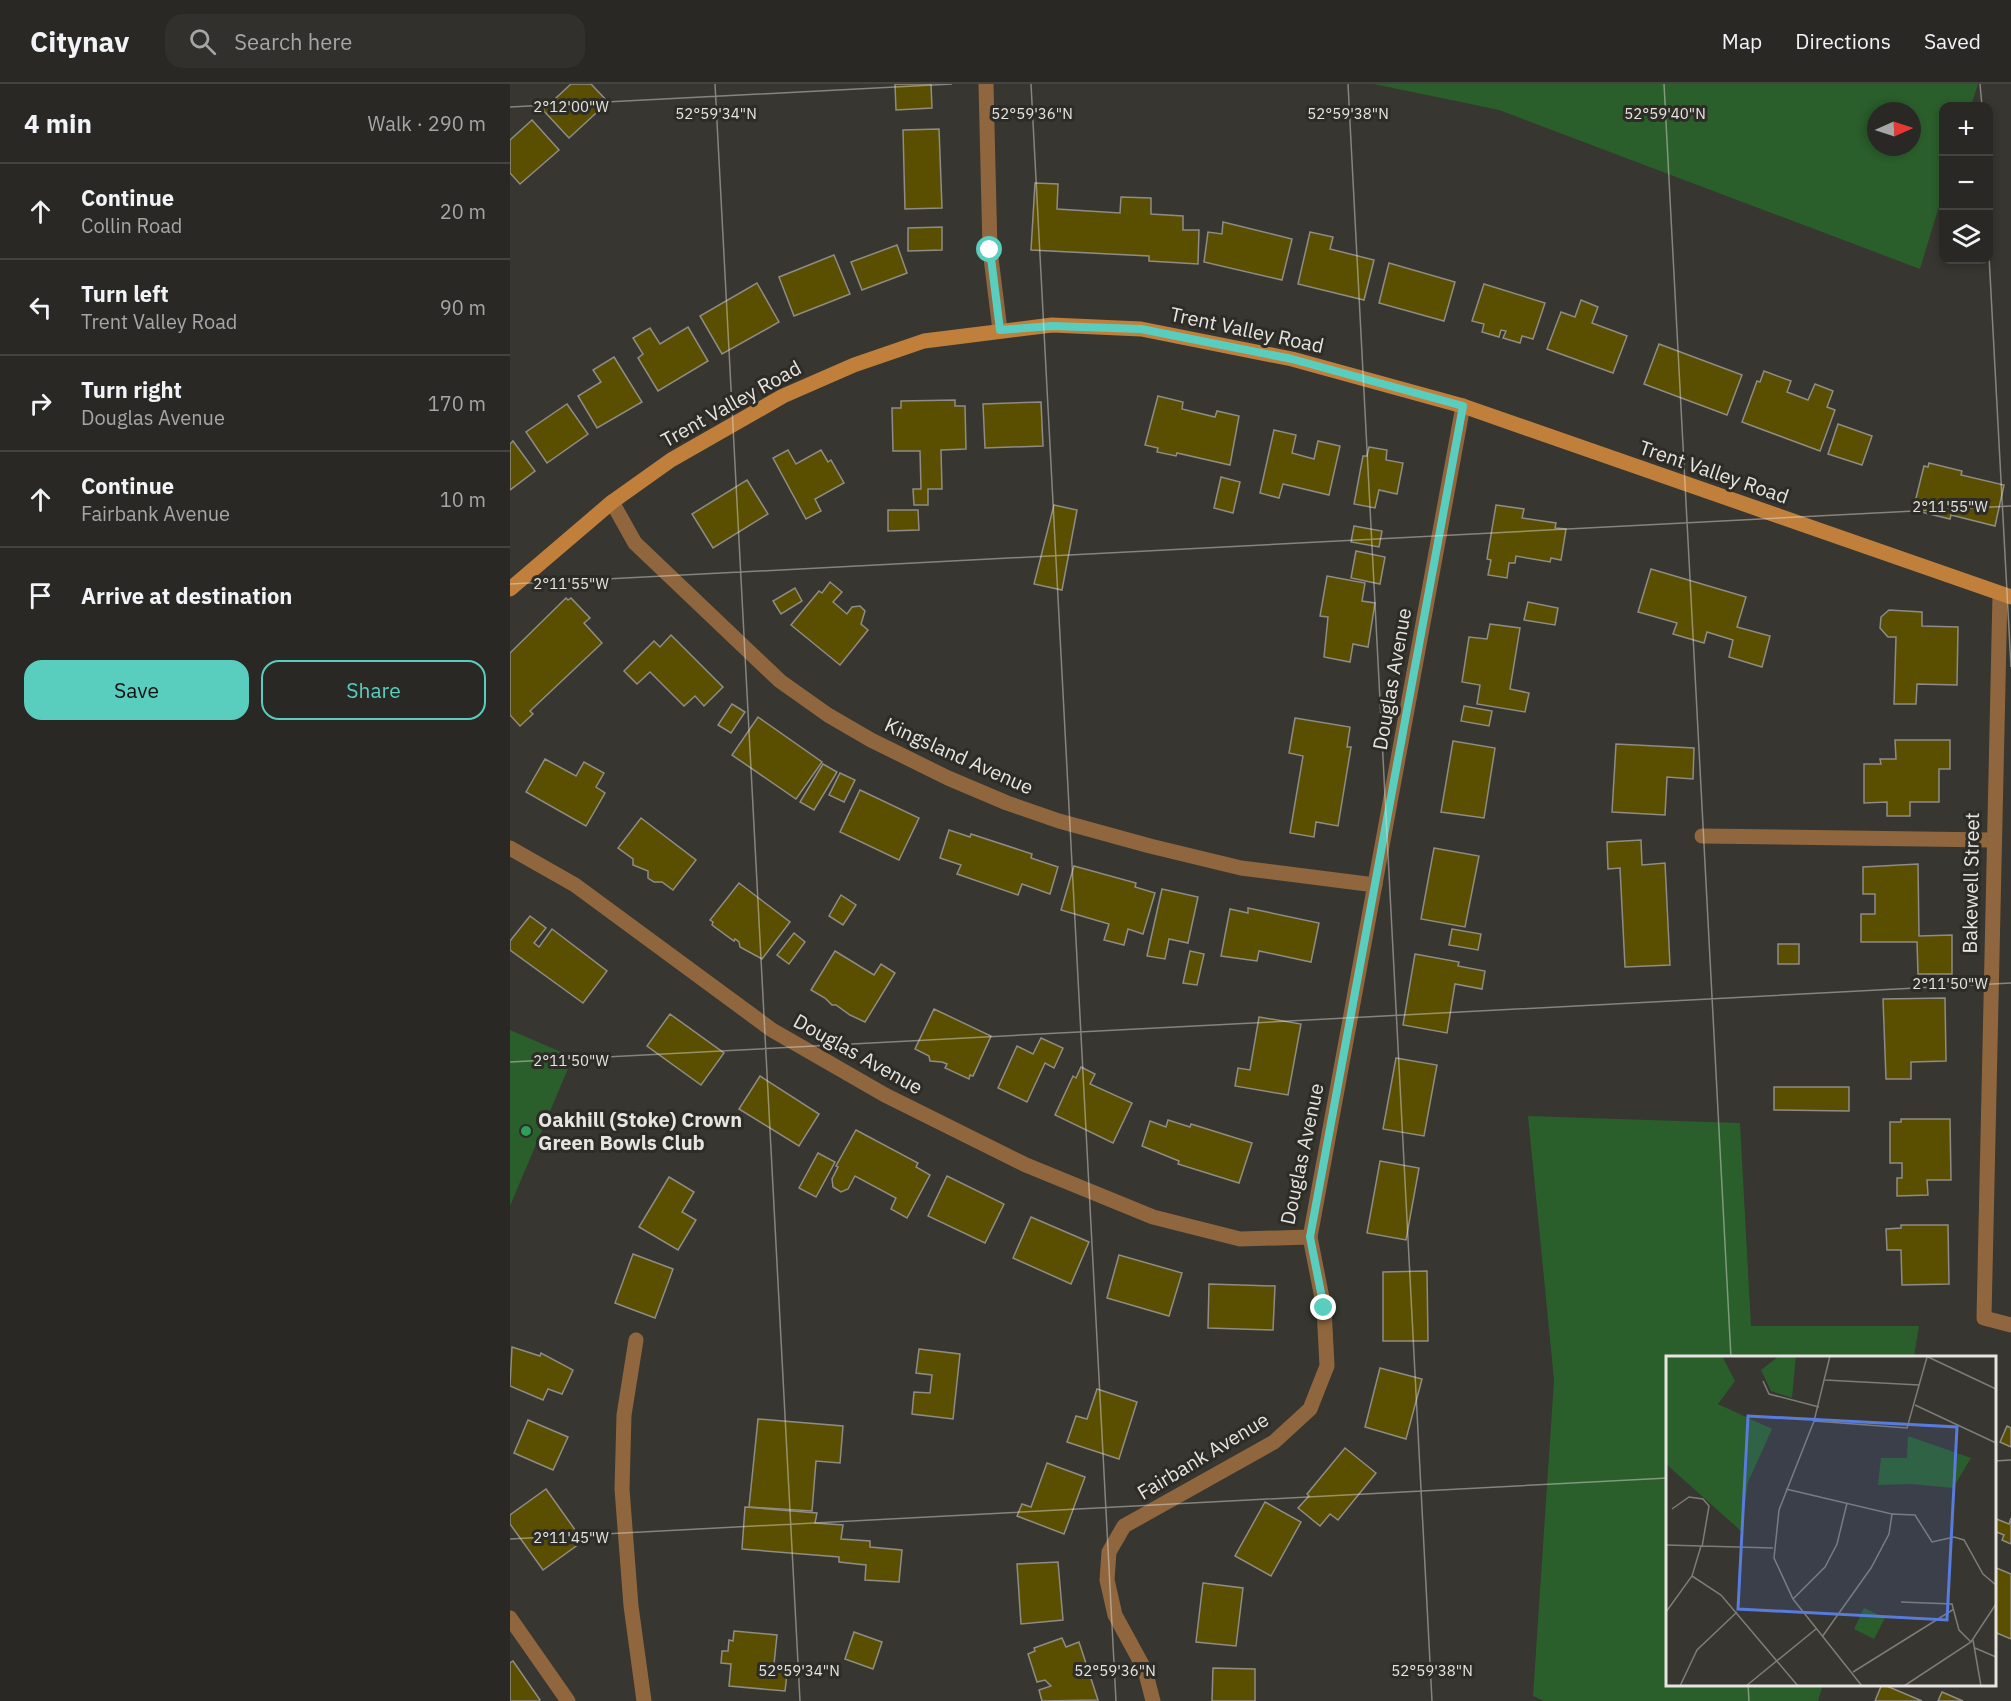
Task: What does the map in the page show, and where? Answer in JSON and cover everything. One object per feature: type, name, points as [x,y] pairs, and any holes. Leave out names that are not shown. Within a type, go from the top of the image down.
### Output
[{"type":"street","points":[[986,84],[990,250],[1000,330]]},
{"type":"street","name":"Trent Valley Road","points":[[510,589],[612,502],[671,459],[783,396],[854,365],[924,341],[1000,330],[1052,326],[1141,329],[1292,359],[1463,406],[2006,595]]},
{"type":"street","name":"Douglas Avenue","points":[[510,848],[575,885],[772,1030],[885,1095],[1026,1165],[1153,1217],[1240,1239],[1310,1237],[1463,406]]},
{"type":"street","name":"Kingsland Avenue","points":[[612,502],[635,543],[780,681],[828,715],[871,740],[958,783],[1059,821],[1241,868],[1376,885]]},
{"type":"street","name":"Bakewell Street","points":[[2006,595],[1993,840],[1984,1318],[2011,1325]]},
{"type":"street","points":[[1701,836],[1993,840]]},
{"type":"street","name":"Fairbank Avenue","points":[[1153,1701],[1146,1670],[1115,1615],[1107,1580],[1109,1552],[1124,1526],[1274,1442],[1310,1409],[1327,1366],[1324,1308],[1310,1237]]},
{"type":"street","points":[[636,1340],[624,1415],[622,1489],[631,1606],[644,1701]]},
{"type":"street","points":[[510,1618],[568,1701]]},
{"type":"green space","points":[[1374,84],[1978,84],[1972,102],[1939,102],[1939,206],[1920,269],[1499,110]]},
{"type":"green space","name":"Oakhill (Stoke) Crown Green Bowls Club","points":[[510,1030],[573,1057],[510,1206]]},
{"type":"green space","points":[[1528,1116],[1740,1123],[1751,1326],[1919,1326],[1914,1356],[1666,1356],[1666,1686],[1823,1686],[1818,1701],[1544,1701],[1533,1696],[1554,1380]]},
{"type":"building","points":[[571,84],[591,84],[608,102],[569,138],[543,110]]},
{"type":"building","points":[[895,84],[931,84],[932,108],[896,110]]},
{"type":"building","points":[[532,120],[559,150],[520,184],[510,173],[510,140]]},
{"type":"building","points":[[939,129],[942,208],[905,209],[903,130]]},
{"type":"building","points":[[1035,183],[1058,184],[1057,209],[1120,213],[1121,197],[1151,198],[1151,214],[1183,216],[1183,230],[1199,230],[1198,264],[1149,261],[1149,256],[1031,250]]},
{"type":"building","points":[[1223,222],[1292,239],[1282,280],[1204,262],[1208,232],[1222,234]]},
{"type":"building","points":[[942,227],[942,250],[908,251],[908,228]]},
{"type":"building","points":[[1310,232],[1333,237],[1330,249],[1374,260],[1364,300],[1298,284]]},
{"type":"building","points":[[897,245],[907,273],[862,290],[851,262]]},
{"type":"building","points":[[834,255],[850,294],[794,316],[779,277]]},
{"type":"building","points":[[1389,263],[1455,282],[1444,321],[1379,303]]},
{"type":"building","points":[[757,283],[779,322],[722,354],[700,316]]},
{"type":"building","points":[[1484,284],[1545,303],[1533,339],[1522,336],[1520,343],[1503,338],[1506,331],[1501,330],[1499,337],[1482,332],[1484,324],[1472,321]]},
{"type":"building","points":[[1581,300],[1598,307],[1592,323],[1627,336],[1613,373],[1547,349],[1561,312],[1575,317]]},
{"type":"building","points":[[688,327],[708,361],[658,391],[638,358],[643,354],[633,338],[650,328],[660,344]]},
{"type":"building","points":[[1659,344],[1742,375],[1727,415],[1644,384]]},
{"type":"building","points":[[614,357],[642,402],[597,428],[578,396],[601,382],[593,370]]},
{"type":"building","points":[[1764,371],[1791,381],[1787,392],[1808,400],[1815,384],[1833,391],[1827,407],[1835,410],[1820,451],[1742,422],[1757,381],[1760,382]]},
{"type":"building","points":[[1158,396],[1183,402],[1182,409],[1215,417],[1217,411],[1239,416],[1230,465],[1177,453],[1176,456],[1157,452],[1158,448],[1145,445]]},
{"type":"building","points":[[955,400],[955,406],[965,406],[966,449],[941,450],[942,489],[928,489],[928,505],[914,505],[913,489],[921,489],[920,451],[893,451],[892,408],[901,408],[901,401]]},
{"type":"building","points":[[1041,402],[1043,446],[985,448],[983,404]]},
{"type":"building","points":[[567,404],[588,434],[547,463],[526,432]]},
{"type":"building","points":[[1838,424],[1872,436],[1862,465],[1828,454]]},
{"type":"building","points":[[1274,430],[1296,435],[1292,453],[1314,459],[1318,441],[1340,446],[1329,495],[1283,484],[1279,498],[1260,493]]},
{"type":"building","points":[[513,441],[535,471],[510,490],[510,444]]},
{"type":"building","points":[[1369,447],[1387,450],[1386,460],[1403,463],[1397,494],[1379,490],[1375,508],[1354,504],[1363,456],[1367,456]]},
{"type":"building","points":[[788,450],[796,464],[821,450],[828,462],[831,460],[844,483],[815,499],[821,511],[806,519],[773,458]]},
{"type":"building","points":[[1929,463],[1962,471],[1961,475],[2004,485],[1995,526],[1951,515],[1950,519],[1917,511],[1918,508],[1914,506],[1924,466],[1928,467]]},
{"type":"building","points":[[1221,477],[1240,482],[1233,513],[1214,508]]},
{"type":"building","points":[[747,480],[768,514],[713,548],[692,514]]},
{"type":"building","points":[[1054,505],[1077,510],[1062,590],[1034,584]]},
{"type":"building","points":[[1496,505],[1524,509],[1522,518],[1556,523],[1555,528],[1566,529],[1561,560],[1551,558],[1550,562],[1516,556],[1515,563],[1509,563],[1507,578],[1488,575],[1491,560],[1487,559]]},
{"type":"building","points":[[888,510],[918,510],[919,530],[888,531]]},
{"type":"building","points":[[1354,526],[1382,531],[1379,547],[1351,542]]},
{"type":"building","points":[[1356,551],[1385,557],[1380,584],[1351,578]]},
{"type":"building","points":[[1651,569],[1746,597],[1737,627],[1770,636],[1762,667],[1729,657],[1733,640],[1707,632],[1704,643],[1673,634],[1677,623],[1638,612]]},
{"type":"building","points":[[1327,576],[1365,583],[1362,601],[1375,603],[1368,647],[1353,644],[1350,662],[1324,657],[1328,617],[1320,616]]},
{"type":"building","points":[[830,582],[842,592],[833,602],[847,614],[852,607],[860,606],[865,611],[861,624],[868,630],[840,665],[791,625],[819,591],[822,593]]},
{"type":"building","points":[[795,588],[802,601],[781,614],[773,601]]},
{"type":"building","points":[[566,598],[568,600],[571,598],[590,618],[584,623],[602,643],[530,711],[533,714],[520,726],[510,715],[510,653]]},
{"type":"building","points":[[1528,602],[1558,608],[1555,625],[1524,620]]},
{"type":"building","points":[[1889,610],[1922,612],[1922,626],[1958,627],[1957,685],[1917,684],[1916,704],[1894,704],[1896,637],[1888,637],[1880,628],[1881,617]]},
{"type":"building","points":[[1490,624],[1520,628],[1510,689],[1529,693],[1525,712],[1477,704],[1480,685],[1462,682],[1469,637],[1487,639]]},
{"type":"building","points":[[671,635],[723,687],[704,706],[695,696],[684,706],[650,672],[637,684],[624,671],[654,641],[660,647]]},
{"type":"building","points":[[732,704],[745,712],[731,733],[718,725]]},
{"type":"building","points":[[1464,706],[1492,711],[1489,726],[1461,721]]},
{"type":"building","points":[[758,717],[822,762],[796,799],[732,755]]},
{"type":"building","points":[[1295,718],[1350,727],[1347,747],[1351,747],[1338,826],[1316,822],[1314,837],[1290,833],[1303,756],[1289,753]]},
{"type":"building","points":[[1895,740],[1950,740],[1950,769],[1939,769],[1939,802],[1910,802],[1910,816],[1887,816],[1887,802],[1864,803],[1864,764],[1881,764],[1880,759],[1896,759]]},
{"type":"building","points":[[1453,741],[1495,748],[1484,818],[1441,812]]},
{"type":"building","points":[[1616,744],[1694,748],[1693,779],[1667,777],[1665,815],[1612,812]]},
{"type":"building","points":[[545,759],[576,776],[584,762],[604,773],[596,787],[605,793],[586,826],[526,792]]},
{"type":"building","points":[[823,764],[837,772],[814,810],[800,802]]},
{"type":"building","points":[[840,773],[855,780],[844,802],[829,795]]},
{"type":"building","points":[[860,790],[919,818],[899,860],[840,832]]},
{"type":"building","points":[[641,818],[696,860],[673,890],[662,882],[654,882],[648,878],[648,871],[633,865],[633,859],[618,848]]},
{"type":"building","points":[[949,830],[970,837],[971,834],[1032,854],[1031,858],[1058,867],[1050,894],[1022,884],[1018,895],[957,874],[961,865],[940,858]]},
{"type":"building","points":[[1641,840],[1642,865],[1665,863],[1670,965],[1625,967],[1620,868],[1608,869],[1607,842]]},
{"type":"building","points":[[1434,848],[1479,856],[1465,927],[1421,919]]},
{"type":"building","points":[[1918,864],[1919,936],[1952,935],[1952,974],[1918,974],[1917,942],[1861,942],[1861,914],[1875,914],[1875,894],[1863,894],[1863,867]]},
{"type":"building","points":[[1074,866],[1136,883],[1135,887],[1155,893],[1143,934],[1128,929],[1124,945],[1104,940],[1109,924],[1061,910]]},
{"type":"building","points":[[739,883],[790,922],[762,959],[740,947],[739,942],[735,939],[734,941],[712,925],[713,922],[710,920]]},
{"type":"building","points":[[1162,889],[1198,897],[1188,943],[1169,939],[1165,959],[1147,956]]},
{"type":"building","points":[[841,895],[856,905],[843,925],[829,916]]},
{"type":"building","points":[[1248,908],[1319,923],[1311,962],[1259,951],[1257,961],[1221,956],[1230,909],[1248,913]]},
{"type":"building","points":[[530,916],[546,928],[534,943],[539,947],[552,929],[607,971],[583,1003],[510,950],[510,941]]},
{"type":"building","points":[[1452,929],[1481,934],[1478,950],[1449,945]]},
{"type":"building","points":[[794,933],[805,942],[789,964],[777,955]]},
{"type":"building","points":[[1778,944],[1799,944],[1799,964],[1778,964]]},
{"type":"building","points":[[835,951],[874,975],[881,964],[895,973],[865,1022],[836,1005],[832,1005],[811,990]]},
{"type":"building","points":[[1190,951],[1204,954],[1197,985],[1183,983]]},
{"type":"building","points":[[1415,954],[1459,962],[1458,966],[1485,971],[1482,989],[1455,984],[1447,1033],[1403,1025]]},
{"type":"building","points":[[1945,998],[1946,1061],[1911,1062],[1911,1079],[1886,1079],[1883,999]]},
{"type":"building","points":[[934,1009],[991,1036],[973,1076],[970,1075],[969,1079],[945,1068],[947,1064],[930,1061],[929,1056],[915,1049]]},
{"type":"building","points":[[670,1014],[724,1053],[701,1085],[647,1046]]},
{"type":"building","points":[[1259,1017],[1301,1024],[1288,1095],[1235,1086],[1238,1068],[1250,1070]]},
{"type":"building","points":[[1041,1038],[1063,1048],[1054,1068],[1045,1063],[1027,1102],[998,1088],[1017,1046],[1033,1054]]},
{"type":"building","points":[[1396,1058],[1437,1065],[1424,1136],[1383,1129]]},
{"type":"building","points":[[1081,1067],[1095,1074],[1090,1084],[1132,1103],[1113,1143],[1055,1115],[1073,1076],[1076,1078]]},
{"type":"building","points":[[760,1076],[819,1114],[799,1146],[739,1109]]},
{"type":"building","points":[[1774,1087],[1849,1087],[1849,1111],[1774,1110]]},
{"type":"building","points":[[1901,1119],[1950,1119],[1951,1180],[1927,1180],[1928,1195],[1897,1196],[1897,1178],[1902,1178],[1902,1163],[1890,1163],[1890,1122],[1901,1122]]},
{"type":"building","points":[[1168,1120],[1190,1127],[1191,1124],[1252,1143],[1239,1183],[1178,1164],[1179,1161],[1142,1146],[1150,1121],[1166,1127]]},
{"type":"building","points":[[856,1130],[918,1163],[916,1167],[930,1175],[907,1218],[891,1209],[896,1198],[855,1176],[848,1189],[841,1192],[833,1187],[832,1179],[838,1167],[836,1166]]},
{"type":"building","points":[[818,1153],[835,1162],[816,1197],[799,1188]]},
{"type":"building","points":[[1380,1161],[1419,1168],[1406,1240],[1367,1233]]},
{"type":"building","points":[[947,1176],[1004,1204],[985,1243],[928,1216]]},
{"type":"building","points":[[669,1177],[694,1192],[682,1212],[696,1220],[678,1250],[639,1227]]},
{"type":"building","points":[[1031,1217],[1089,1242],[1071,1284],[1013,1258]]},
{"type":"building","points":[[1901,1225],[1948,1225],[1949,1284],[1902,1285],[1901,1250],[1887,1250],[1886,1229],[1901,1228]]},
{"type":"building","points":[[633,1254],[673,1269],[655,1318],[615,1303]]},
{"type":"building","points":[[1119,1255],[1182,1273],[1169,1316],[1107,1298]]},
{"type":"building","points":[[1427,1271],[1428,1341],[1383,1341],[1383,1272]]},
{"type":"building","points":[[1209,1284],[1275,1286],[1273,1330],[1208,1328]]},
{"type":"building","points":[[512,1347],[540,1356],[541,1353],[573,1370],[562,1394],[548,1389],[543,1400],[510,1386]]},
{"type":"building","points":[[919,1349],[960,1354],[953,1419],[912,1414],[914,1392],[930,1393],[932,1375],[916,1373]]},
{"type":"building","points":[[1380,1368],[1422,1379],[1406,1439],[1365,1427]]},
{"type":"building","points":[[1097,1389],[1137,1402],[1119,1459],[1067,1442],[1076,1416],[1087,1419]]},
{"type":"building","points":[[758,1419],[843,1426],[840,1463],[816,1461],[812,1511],[749,1507]]},
{"type":"building","points":[[528,1420],[568,1437],[553,1470],[514,1453]]},
{"type":"building","points":[[2007,1426],[2011,1428],[2011,1447],[2000,1442]]},
{"type":"building","points":[[1345,1448],[1376,1473],[1338,1520],[1330,1514],[1320,1526],[1298,1508]]},
{"type":"building","points":[[1047,1463],[1085,1477],[1064,1534],[1017,1516],[1022,1504],[1031,1507]]},
{"type":"building","points":[[546,1489],[583,1541],[543,1570],[510,1524],[510,1515]]},
{"type":"building","points":[[1265,1502],[1301,1522],[1271,1576],[1235,1556]]},
{"type":"building","points":[[745,1507],[817,1513],[815,1523],[843,1525],[841,1539],[870,1541],[870,1547],[902,1550],[899,1582],[865,1580],[866,1565],[839,1562],[839,1557],[742,1549]]},
{"type":"building","points":[[2011,1518],[2011,1544],[2002,1540],[2004,1535],[1996,1532],[1996,1519],[2009,1524]]},
{"type":"building","points":[[1058,1562],[1063,1620],[1021,1624],[1017,1564]]},
{"type":"building","points":[[1996,1568],[2011,1574],[2011,1639],[1997,1633],[1996,1635]]},
{"type":"building","points":[[1203,1583],[1243,1588],[1236,1646],[1196,1642]]},
{"type":"building","points":[[734,1631],[777,1635],[774,1664],[788,1665],[785,1691],[729,1686],[731,1664],[721,1663],[722,1651],[728,1651],[729,1640],[733,1641]]},
{"type":"building","points":[[854,1632],[882,1642],[873,1669],[845,1659]]},
{"type":"building","points":[[1062,1638],[1066,1647],[1079,1642],[1098,1700],[1042,1701],[1039,1690],[1051,1686],[1045,1680],[1037,1682],[1028,1654],[1035,1651],[1034,1648]]},
{"type":"building","points":[[513,1661],[539,1701],[510,1701],[510,1663]]},
{"type":"building","points":[[1213,1668],[1255,1669],[1255,1701],[1212,1701]]},
{"type":"building","points":[[1881,1686],[1887,1686],[1922,1701],[1875,1701]]},
{"type":"building","points":[[1942,1692],[1963,1701],[1938,1701]]},
{"type":"place","name":"Oakhill (Stoke) Crown Green Bowls Club","points":[[526,1131]]},
{"type":"route","points":[[990,250],[1000,330],[1052,326],[1141,329],[1292,359],[1463,406],[1310,1237],[1324,1308]]}]
